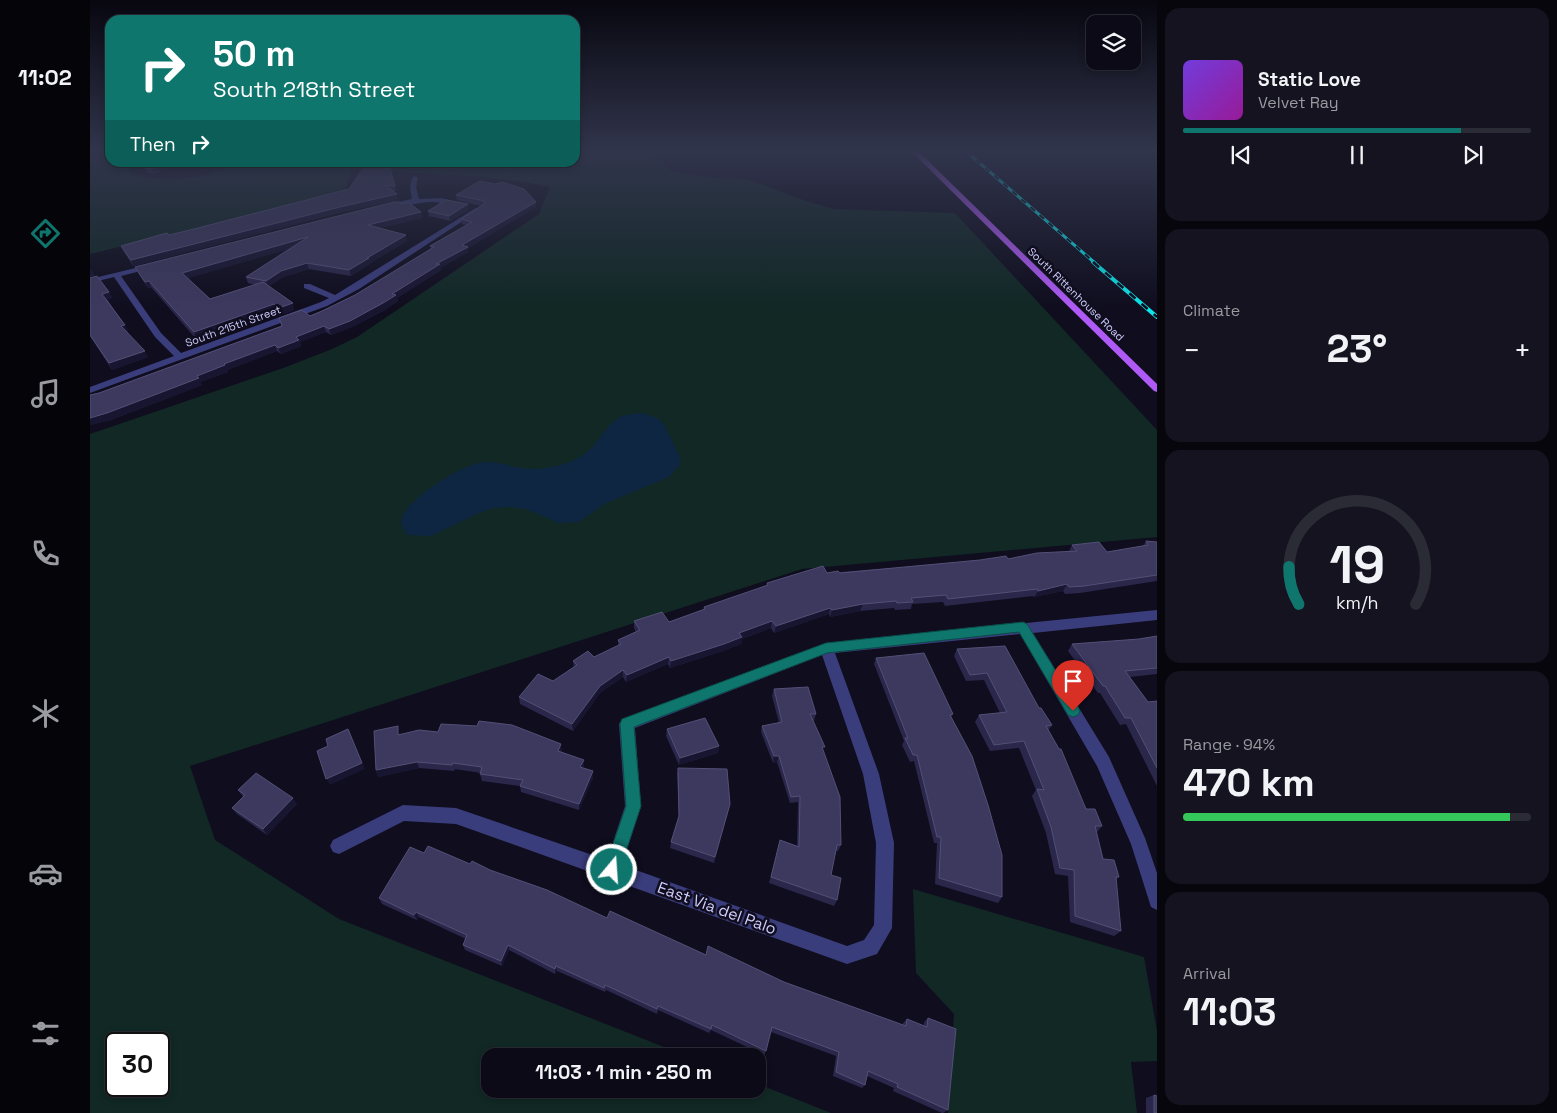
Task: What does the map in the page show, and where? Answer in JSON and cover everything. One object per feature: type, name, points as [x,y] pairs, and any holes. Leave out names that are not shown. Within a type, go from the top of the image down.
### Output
[{"type":"main road","name":"South Rittenhouse Road","points":[[968,204],[1157,389]]},
{"type":"street","points":[[378,208],[400,204]]},
{"type":"street","name":"South 215th Street","points":[[90,390],[311,309],[336,298],[480,208],[459,204]]},
{"type":"street","points":[[90,281],[163,262]]},
{"type":"street","points":[[116,274],[158,335],[180,357]]},
{"type":"street","points":[[307,286],[336,298]]},
{"type":"street","points":[[612,870],[633,806],[627,724],[826,648],[1157,615]]},
{"type":"street","points":[[1023,627],[1103,762],[1139,844],[1157,900]]},
{"type":"street","name":"East Via del Palo","points":[[339,846],[403,813],[456,816],[847,955],[870,947],[883,928],[885,843],[871,774],[826,648]]},
{"type":"green space","points":[[90,204],[296,204],[90,254]]},
{"type":"green space","points":[[543,204],[816,204],[834,209],[955,213],[1157,430],[1157,537],[802,569],[190,766],[215,840],[339,919],[667,1048],[481,1048],[481,1098],[766,1098],[766,1087],[831,1113],[90,1113],[90,434],[286,367],[357,337],[539,214]]},
{"type":"green space","points":[[913,889],[1144,957],[1157,1031],[1157,1061],[1131,1062],[1137,1113],[948,1113],[954,1014],[916,973]]},
{"type":"water","points":[[643,413],[657,418],[664,424],[681,459],[679,466],[669,477],[604,504],[579,522],[559,523],[526,509],[509,507],[493,508],[431,536],[408,535],[403,527],[402,518],[415,500],[439,482],[466,467],[488,462],[534,469],[564,464],[585,454],[608,427],[620,417]]},
{"type":"building","points":[[291,204],[353,204],[131,260],[121,246],[167,233],[169,235]]},
{"type":"building","points":[[386,204],[411,204],[421,212],[368,225],[406,235],[349,270],[307,263],[281,271],[266,281],[246,277],[308,237],[182,273],[210,299],[263,282],[293,303],[276,309],[274,304],[194,332],[149,281],[145,282],[135,267]]},
{"type":"building","points":[[440,204],[468,204],[449,216],[428,211]]},
{"type":"building","points":[[484,204],[533,204],[462,245],[468,247],[436,264],[440,264],[392,294],[396,295],[350,321],[329,329],[324,326],[296,337],[299,340],[278,348],[275,345],[224,364],[197,376],[199,378],[90,418],[90,395],[282,326],[279,318],[302,310],[310,316],[322,311],[355,295],[434,247],[430,246],[472,222],[461,219]]},
{"type":"building","points":[[97,276],[109,292],[102,294],[125,325],[121,326],[145,351],[109,363],[90,335],[90,278]]},
{"type":"building","points":[[1146,541],[1157,542],[1157,575],[1084,586],[1069,587],[1067,584],[1038,591],[1037,589],[948,599],[946,595],[911,598],[913,602],[897,603],[896,601],[863,604],[832,610],[830,608],[776,626],[772,621],[739,633],[742,637],[724,644],[671,661],[669,657],[627,675],[623,670],[600,686],[572,724],[519,697],[538,674],[553,681],[577,665],[573,661],[588,651],[594,657],[621,644],[618,640],[640,630],[634,621],[662,612],[669,622],[705,609],[704,607],[768,585],[767,583],[823,566],[827,573],[838,571],[840,573],[1006,556],[1008,559],[1037,553],[1077,551],[1072,545],[1099,542],[1107,552],[1148,545]]},
{"type":"building","points":[[1157,636],[1157,668],[1125,671],[1148,702],[1157,701],[1157,768],[1131,718],[1125,718],[1105,686],[1103,686],[1072,644]]},
{"type":"building","points":[[1005,646],[1039,708],[1041,708],[1052,725],[1046,726],[1059,749],[1061,749],[1086,809],[1095,809],[1102,826],[1095,826],[1103,859],[1114,860],[1119,877],[1116,877],[1121,931],[1075,916],[1074,870],[1060,868],[1051,827],[1037,789],[1044,790],[1024,741],[994,745],[979,715],[1007,712],[987,673],[970,675],[957,649]]},
{"type":"building","points":[[924,653],[953,714],[950,715],[972,756],[988,805],[1002,855],[1002,897],[939,878],[941,837],[937,837],[917,755],[913,755],[905,738],[908,738],[876,658]]},
{"type":"building","points":[[808,687],[816,714],[810,714],[825,747],[822,747],[840,797],[841,845],[837,845],[831,875],[841,878],[837,900],[771,877],[780,840],[799,847],[800,796],[791,797],[779,756],[774,756],[762,726],[782,722],[774,689]]},
{"type":"building","points":[[705,718],[719,746],[680,758],[667,729]]},
{"type":"building","points":[[479,721],[512,725],[561,744],[558,751],[584,760],[580,767],[593,771],[579,804],[520,786],[523,780],[480,774],[482,767],[453,763],[452,765],[417,762],[376,770],[374,731],[398,726],[398,735],[419,730],[438,732],[441,724],[477,726]]},
{"type":"building","points":[[348,729],[362,763],[326,779],[317,751],[328,746],[326,739]]},
{"type":"building","points":[[678,768],[727,769],[730,804],[715,857],[671,842],[679,816]]},
{"type":"building","points":[[256,773],[293,798],[263,829],[232,808],[245,795],[238,790]]},
{"type":"building","points":[[428,846],[470,864],[472,861],[490,870],[547,890],[607,918],[610,911],[706,955],[708,946],[784,982],[906,1026],[907,1019],[927,1027],[928,1018],[956,1029],[948,1110],[897,1087],[898,1084],[868,1071],[865,1085],[836,1072],[839,1052],[772,1027],[766,1051],[766,1048],[760,1048],[712,1025],[711,1029],[658,1006],[657,1009],[605,985],[604,988],[556,966],[555,969],[508,945],[501,961],[463,945],[467,935],[416,912],[414,915],[379,898],[410,847],[424,853]]},
{"type":"building","points":[[1154,1095],[1157,1096],[1157,1113],[1154,1113]]},
{"type":"railway","points":[[1027,204],[1095,263]]},
{"type":"railway","points":[[1093,262],[1157,317]]},
{"type":"route","points":[[612,870],[633,806],[627,724],[826,648],[1023,627],[1073,711]]}]
